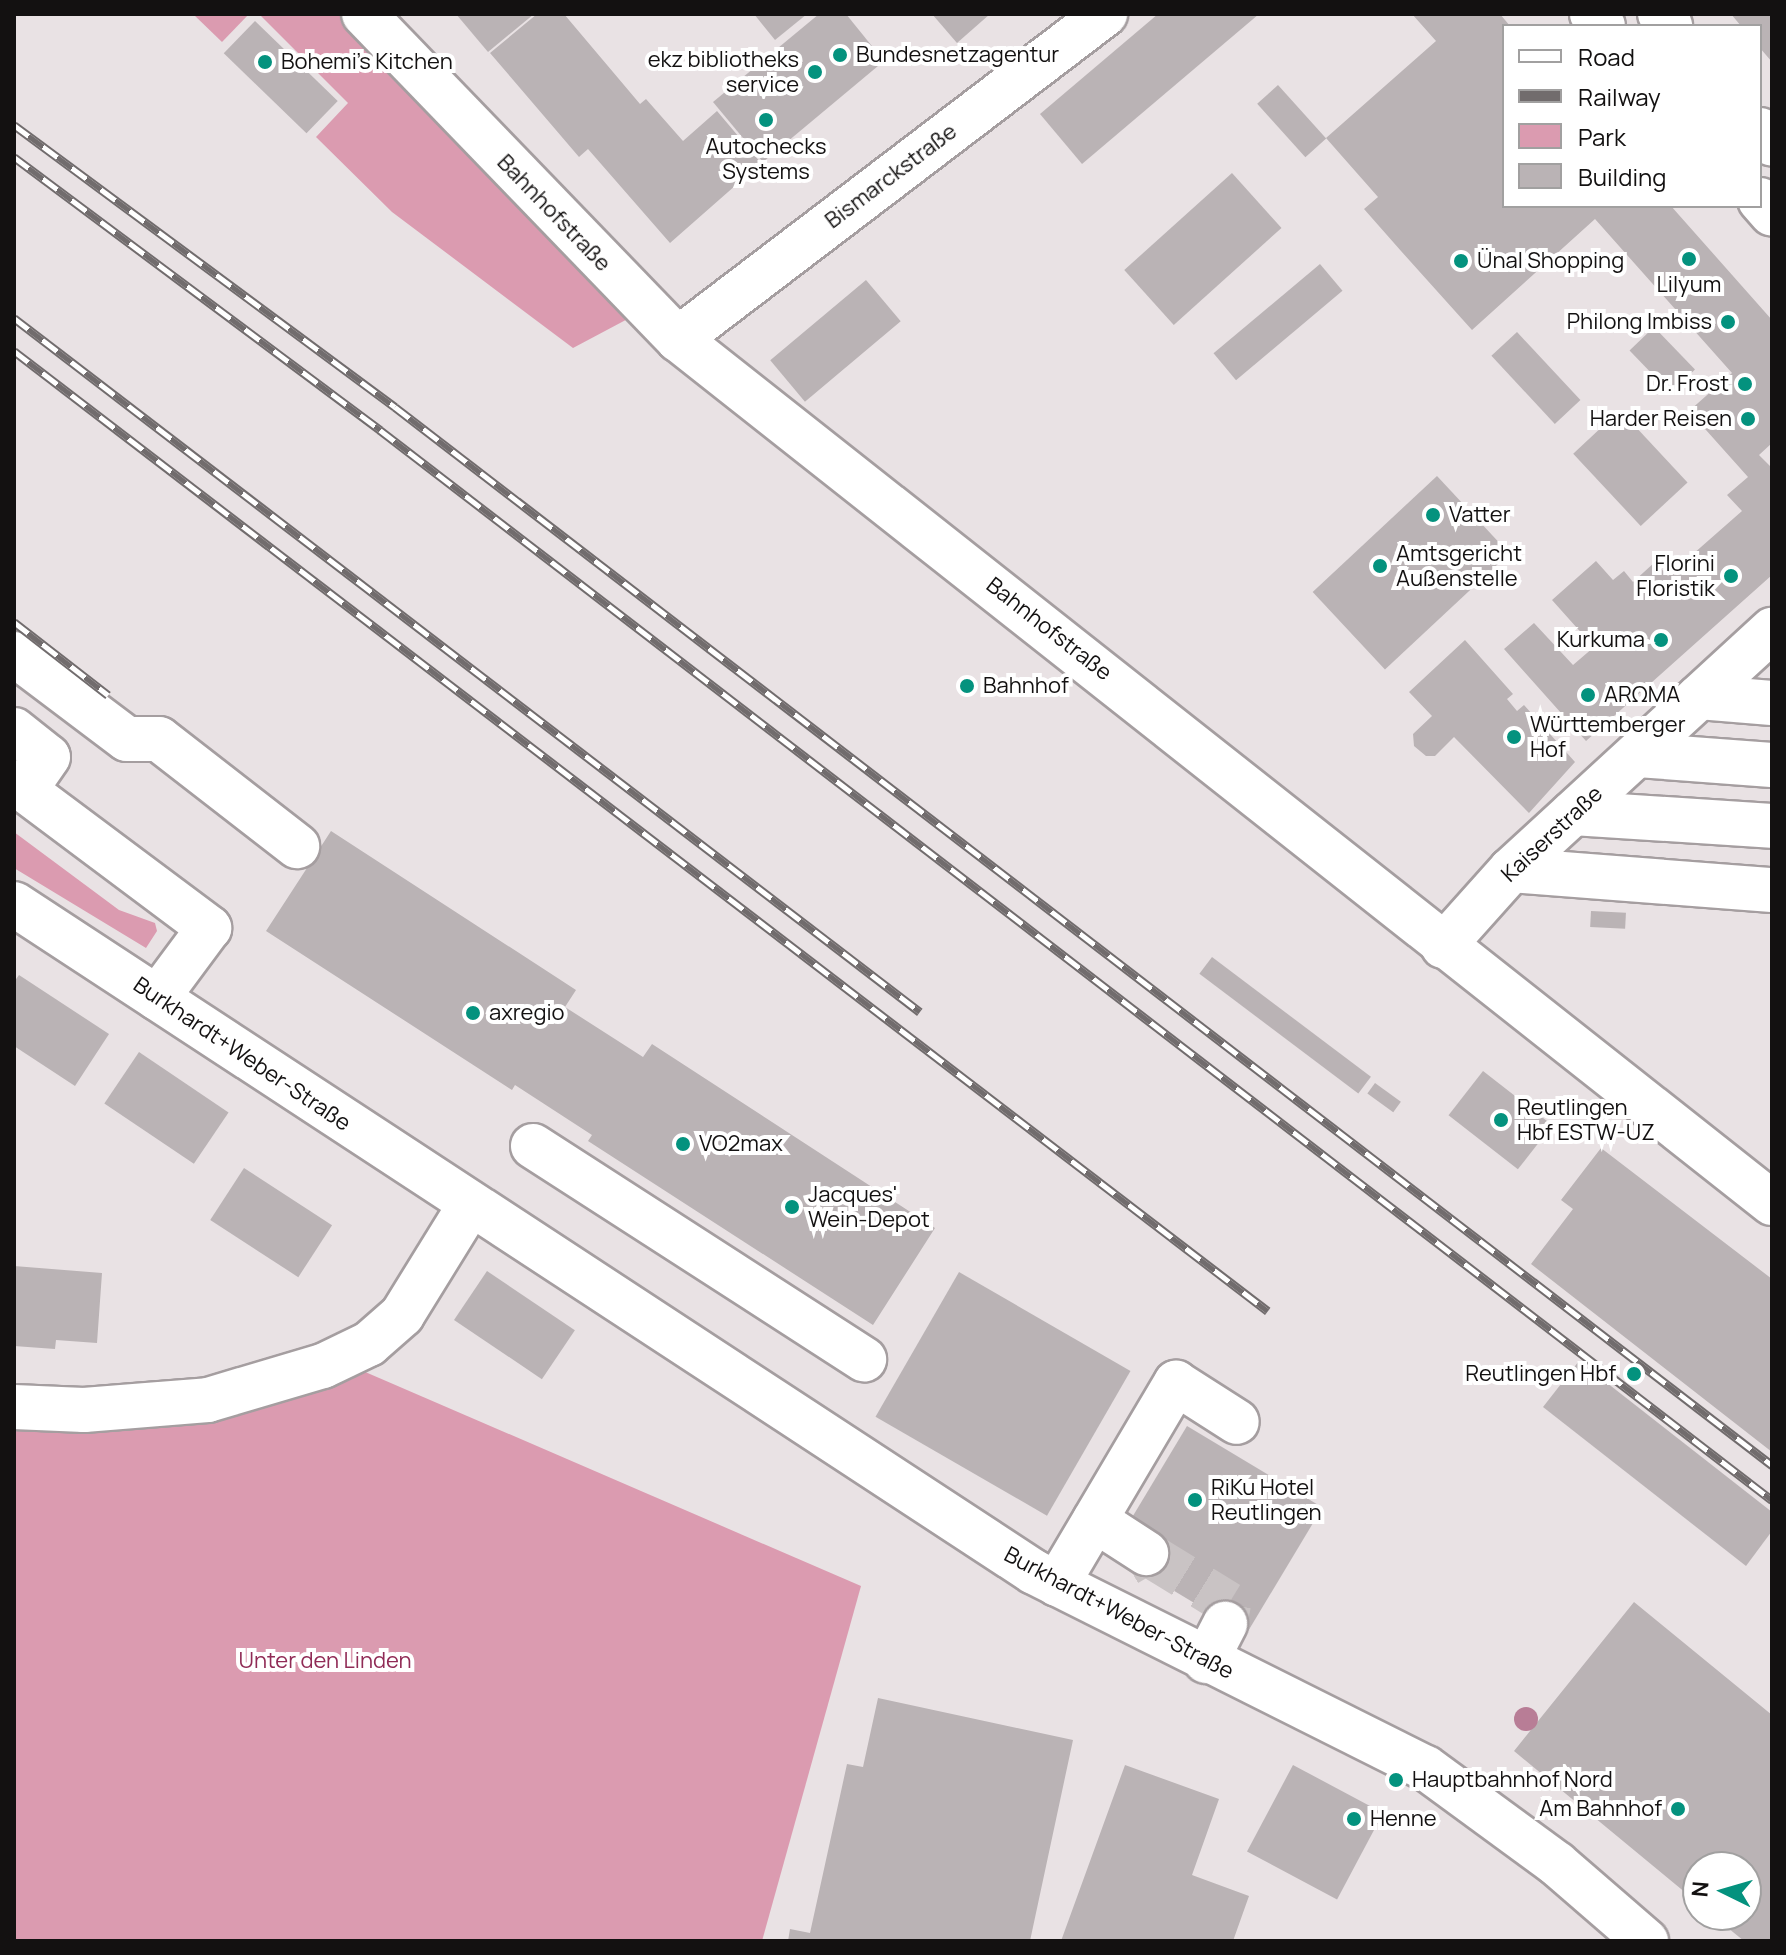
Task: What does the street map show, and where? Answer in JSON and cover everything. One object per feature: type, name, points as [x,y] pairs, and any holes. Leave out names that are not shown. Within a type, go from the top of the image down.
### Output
[{"type":"street","name":"Bahnhofstraße","points":[[364,14],[678,339],[1170,722],[1443,946],[1772,1203]]},
{"type":"street","name":"Bismarckstraße","points":[[678,339],[1105,14]]},
{"type":"street","name":"Kaiserstraße","points":[[1443,946],[1511,870],[1699,697],[1767,639]]},
{"type":"street","points":[[14,654],[127,739],[159,739],[297,846]]},
{"type":"street","points":[[1699,697],[1772,703]]},
{"type":"street","points":[[14,730],[48,757],[19,786],[209,928],[157,998]]},
{"type":"street","points":[[1638,755],[1772,765]]},
{"type":"street","points":[[1573,813],[1772,826]]},
{"type":"street","points":[[1511,870],[1772,890]]},
{"type":"street","name":"Burkhardt+Weber-Straße","points":[[14,904],[470,1205],[1057,1584],[1104,1608],[1215,1642],[1426,1768],[1557,1864],[1646,1941]]},
{"type":"street","points":[[533,1146],[864,1359]]},
{"type":"street","points":[[14,1407],[131,1408],[208,1400],[323,1366],[369,1344],[402,1315],[470,1205]]},
{"type":"street","points":[[1057,1584],[1176,1383],[1237,1422]]},
{"type":"street","points":[[1095,1520],[1137,1559],[1104,1608]]},
{"type":"green space","points":[[193,14],[249,14],[222,42]]},
{"type":"green space","points":[[259,14],[344,14],[637,314],[573,348],[392,212],[316,137],[348,103]]},
{"type":"green space","points":[[14,832],[119,910],[155,923],[157,931],[146,948],[14,868]]},
{"type":"green space","name":"Unter den Linden","points":[[356,1368],[861,1586],[762,1941],[14,1941],[14,1409]]},
{"type":"building","points":[[456,14],[534,14],[488,52]]},
{"type":"building","points":[[537,14],[564,14],[640,104],[646,99],[683,141],[717,111],[761,163],[670,243],[588,149],[579,157],[490,53]]},
{"type":"building","points":[[754,14],[807,14],[775,40]]},
{"type":"building","name":"Bundesnetzagentur","points":[[819,14],[846,14],[884,61],[763,162],[713,102]]},
{"type":"building","points":[[932,14],[990,14],[957,43]]},
{"type":"building","points":[[1158,14],[1259,14],[1082,164],[1040,114]]},
{"type":"building","points":[[1412,14],[1500,14],[1508,24],[1502,24],[1502,208],[1673,208],[1772,320],[1772,443],[1759,455],[1772,468],[1772,575],[1586,741],[1504,649],[1534,623],[1573,665],[1594,647],[1552,600],[1596,561],[1613,580],[1624,571],[1633,582],[1655,562],[1668,576],[1742,511],[1727,495],[1748,477],[1689,411],[1732,373],[1595,219],[1472,330],[1401,251],[1364,209],[1378,197],[1326,138],[1436,41]]},
{"type":"building","points":[[1731,14],[1772,14],[1772,62],[1762,50],[1762,24],[1739,24]]},
{"type":"building","points":[[255,21],[338,101],[306,133],[224,53]]},
{"type":"building","points":[[1278,85],[1326,139],[1305,157],[1257,104]]},
{"type":"building","points":[[1232,173],[1282,228],[1174,325],[1124,270]]},
{"type":"building","points":[[1320,264],[1342,291],[1236,380],[1214,353]]},
{"type":"building","points":[[866,280],[901,321],[805,402],[770,360]]},
{"type":"building","points":[[1654,327],[1695,369],[1671,393],[1630,351]]},
{"type":"building","points":[[1517,332],[1580,400],[1555,424],[1491,356]]},
{"type":"building","points":[[1620,410],[1688,482],[1641,526],[1573,454]]},
{"type":"building","points":[[1437,476],[1509,554],[1385,669],[1313,592]]},
{"type":"building","points":[[1465,640],[1513,694],[1507,699],[1517,711],[1524,705],[1575,762],[1529,813],[1454,737],[1435,756],[1426,756],[1414,746],[1413,734],[1432,716],[1409,692]]},
{"type":"building","points":[[331,831],[576,990],[565,1007],[643,1057],[652,1044],[935,1228],[873,1325],[588,1141],[592,1135],[515,1085],[512,1090],[266,931]]},
{"type":"building","points":[[1591,911],[1626,913],[1625,929],[1590,927]]},
{"type":"building","points":[[1212,957],[1371,1077],[1358,1094],[1199,974]]},
{"type":"building","points":[[19,975],[109,1034],[75,1086],[14,1046],[14,982]]},
{"type":"building","points":[[139,1052],[229,1112],[194,1164],[104,1103]]},
{"type":"building","name":"Reutlingen Hbf ESTW-UZ","points":[[1483,1071],[1552,1125],[1518,1169],[1449,1115]]},
{"type":"building","points":[[1375,1083],[1401,1102],[1393,1112],[1367,1094]]},
{"type":"building","points":[[1601,1148],[1772,1279],[1772,1452],[1531,1264],[1573,1209],[1561,1200]]},
{"type":"building","points":[[244,1168],[332,1225],[298,1277],[210,1220]]},
{"type":"building","points":[[14,1266],[102,1273],[97,1343],[56,1340],[55,1349],[14,1346]]},
{"type":"building","points":[[487,1271],[575,1330],[542,1379],[454,1320]]},
{"type":"building","points":[[959,1272],[1130,1371],[1047,1516],[876,1417]]},
{"type":"building","points":[[1579,1361],[1772,1512],[1772,1531],[1746,1566],[1543,1407]]},
{"type":"building","points":[[1187,1426],[1322,1507],[1246,1634],[1111,1553]]},
{"type":"building","name":"Am Bahnhof","points":[[1634,1602],[1772,1715],[1772,1941],[1744,1941],[1732,1931],[1762,1931],[1762,1851],[1682,1851],[1682,1890],[1514,1751]]},
{"type":"building","points":[[878,1698],[1073,1740],[1030,1941],[788,1941],[790,1929],[810,1933],[847,1764],[863,1767]]},
{"type":"building","points":[[1125,1765],[1219,1799],[1192,1875],[1249,1896],[1233,1941],[1061,1941]]},
{"type":"building","points":[[1293,1765],[1383,1813],[1337,1899],[1247,1852]]},
{"type":"tunnel","points":[[1127,1564],[1146,1553],[1229,1604],[1225,1624]]},
{"type":"railway","points":[[14,125],[395,407],[1772,1465]]},
{"type":"railway","points":[[14,157],[380,430],[1772,1500]]},
{"type":"railway","points":[[14,318],[920,1012]]},
{"type":"railway","points":[[14,351],[1268,1311]]},
{"type":"railway","points":[[14,622],[108,695]]},
{"type":"place","name":"Bundesnetzagentur","points":[[840,55]]},
{"type":"place","name":"Bohemi's Kitchen","points":[[265,62]]},
{"type":"place","name":"ekz bibliotheks service","points":[[815,72]]},
{"type":"place","name":"Autochecks Systems","points":[[766,120]]},
{"type":"place","name":"Lilyum","points":[[1689,259]]},
{"type":"place","name":"Ünal Shopping","points":[[1461,261]]},
{"type":"place","name":"Philong Imbiss","points":[[1728,322]]},
{"type":"place","name":"Dr. Frost","points":[[1745,384]]},
{"type":"place","name":"Harder Reisen","points":[[1748,419]]},
{"type":"place","name":"Vatter","points":[[1433,515]]},
{"type":"place","name":"Amtsgericht Außenstelle","points":[[1380,566]]},
{"type":"place","name":"Florini Floristik","points":[[1731,576]]},
{"type":"place","name":"Kurkuma","points":[[1661,640]]},
{"type":"place","name":"Bahnhof","points":[[967,686]]},
{"type":"place","name":"ARΩMA","points":[[1588,695]]},
{"type":"place","name":"Württemberger Hof","points":[[1514,737]]},
{"type":"place","name":"axregio","points":[[473,1013]]},
{"type":"place","name":"Reutlingen Hbf ESTW-UZ","points":[[1501,1120]]},
{"type":"place","name":"VO2max","points":[[683,1144]]},
{"type":"place","name":"Jacques' Wein-Depot","points":[[792,1207]]},
{"type":"place","name":"Reutlingen Hbf","points":[[1634,1374]]},
{"type":"place","name":"RiKu Hotel Reutlingen","points":[[1195,1500]]},
{"type":"place","name":"Hauptbahnhof Nord","points":[[1396,1780]]},
{"type":"place","name":"Am Bahnhof","points":[[1678,1809]]},
{"type":"place","name":"Henne","points":[[1354,1819]]}]
